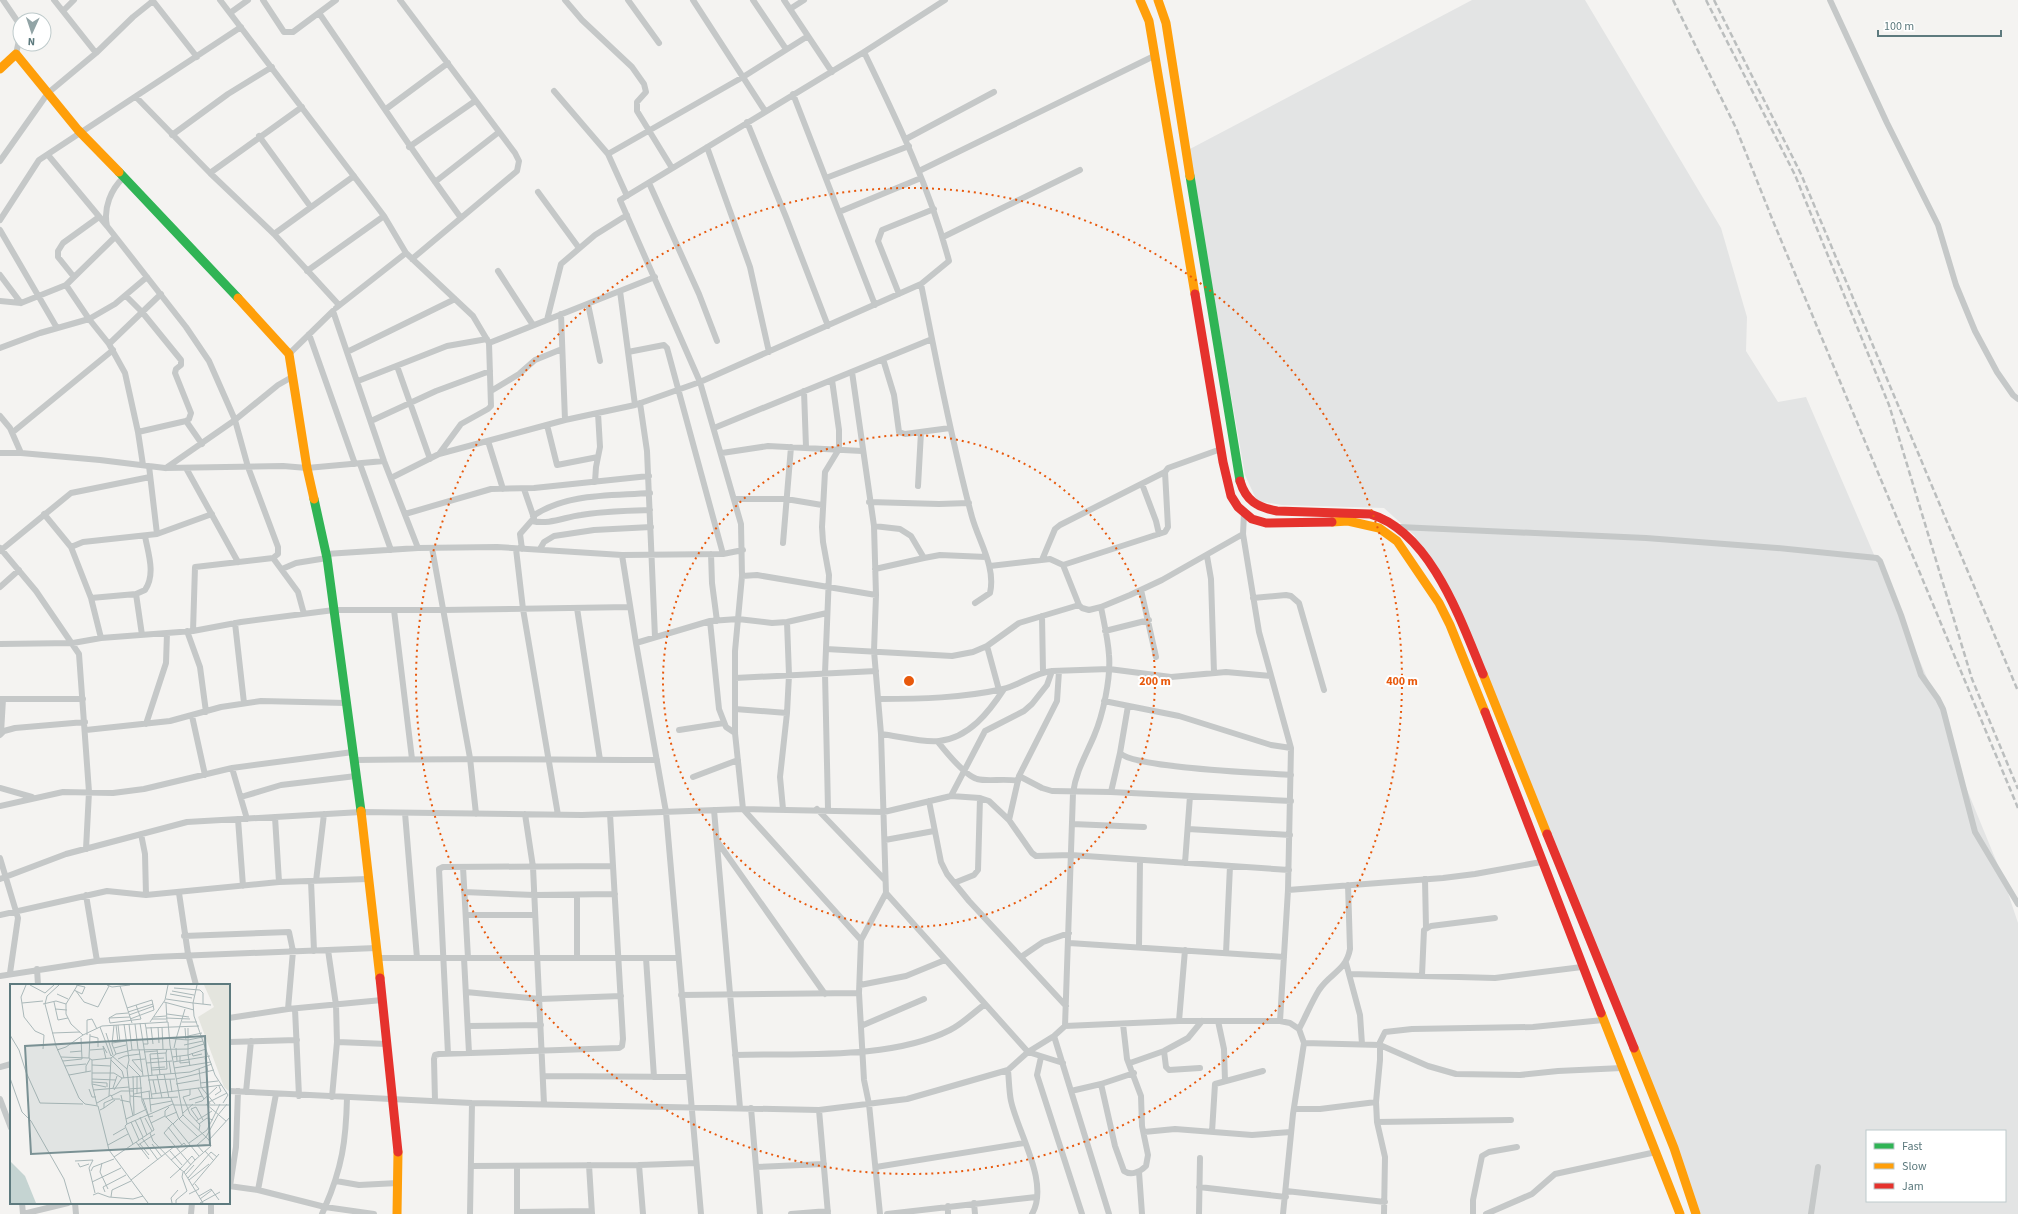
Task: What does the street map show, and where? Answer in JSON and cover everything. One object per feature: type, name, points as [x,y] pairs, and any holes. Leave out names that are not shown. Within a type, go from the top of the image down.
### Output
[{"type":"main road","points":[[1140,0],[1148,22],[1228,488],[1235,502],[1244,513],[1252,518],[1266,523],[1348,521],[1361,522],[1379,528],[1397,541],[1439,603],[1450,625],[1517,793],[1541,862],[1622,1068],[1657,1152],[1680,1214]]},
{"type":"main road","points":[[1158,0],[1166,23],[1237,471],[1243,491],[1252,504],[1272,510],[1347,511],[1367,513],[1383,517],[1398,527],[1411,540],[1452,598],[1674,1148],[1696,1214]]},
{"type":"main road","points":[[0,69],[16,54],[82,133],[175,230],[289,354],[307,468],[327,556],[361,812],[398,1142],[397,1214]]},
{"type":"street","points":[[3,0],[12,13]]},
{"type":"street","points":[[54,0],[96,53]]},
{"type":"street","points":[[63,11],[74,0]]},
{"type":"street","points":[[220,0],[384,216],[406,253],[473,316],[488,341],[492,401],[488,409],[461,424],[439,454]]},
{"type":"street","points":[[230,13],[248,0]]},
{"type":"street","points":[[263,0],[287,33],[293,32],[336,0]]},
{"type":"street","points":[[565,0],[582,20],[639,75],[646,92],[637,102],[636,108],[648,131],[672,168]]},
{"type":"street","points":[[628,0],[659,44]]},
{"type":"street","points":[[693,0],[765,111]]},
{"type":"street","points":[[753,0],[786,49]]},
{"type":"street","points":[[784,0],[832,72]]},
{"type":"street","points":[[790,9],[804,0]]},
{"type":"street","points":[[861,940],[743,809],[735,733],[735,678],[743,550],[741,524],[722,453],[700,382],[620,200],[793,94],[832,72],[945,0]]},
{"type":"street","points":[[1830,0],[1887,123],[1938,225],[1956,285],[1974,331],[1997,372],[2013,395],[2018,399]]},
{"type":"street","points":[[0,162],[48,93],[96,53],[133,17],[152,1],[196,57]]},
{"type":"street","points":[[402,1],[475,102],[518,158],[517,171],[412,259]]},
{"type":"street","points":[[319,13],[386,109],[409,147],[461,218]]},
{"type":"street","points":[[0,220],[35,165],[241,28]]},
{"type":"street","points":[[608,154],[743,77],[808,36]]},
{"type":"street","points":[[391,478],[439,454],[565,420],[638,404],[700,382],[921,284],[949,261],[934,209],[909,146],[864,52]]},
{"type":"street","points":[[919,171],[1154,56]]},
{"type":"street","points":[[386,109],[448,63]]},
{"type":"street","points":[[172,135],[228,94],[272,68]]},
{"type":"street","points":[[554,91],[608,154],[627,196]]},
{"type":"street","points":[[906,139],[994,92]]},
{"type":"street","points":[[793,94],[875,305]]},
{"type":"street","points":[[136,98],[210,173],[274,234],[339,305]]},
{"type":"street","points":[[409,147],[475,102]]},
{"type":"street","points":[[210,173],[302,107]]},
{"type":"street","points":[[747,122],[828,326]]},
{"type":"street","points":[[435,182],[499,132]]},
{"type":"street","points":[[260,136],[310,206]]},
{"type":"street","points":[[826,178],[909,146]]},
{"type":"street","points":[[707,147],[750,268],[769,352]]},
{"type":"street","points":[[48,155],[148,277],[209,361],[235,420],[248,467],[278,547],[278,554],[273,558],[195,567],[190,631],[200,667],[206,712]]},
{"type":"street","points":[[943,238],[1080,170]]},
{"type":"street","points":[[274,234],[310,206],[354,176]]},
{"type":"street","points":[[107,226],[110,195],[116,184],[124,177]]},
{"type":"street","points":[[839,212],[921,178]]},
{"type":"street","points":[[649,182],[699,294],[717,341]]},
{"type":"street","points":[[538,192],[579,248]]},
{"type":"street","points":[[899,294],[878,241],[879,235],[882,230],[934,209]]},
{"type":"street","points":[[547,320],[561,264],[595,235],[627,215]]},
{"type":"street","points":[[307,270],[384,216]]},
{"type":"street","points":[[74,277],[58,257],[58,251],[64,243],[99,217]]},
{"type":"street","points":[[0,230],[57,328]]},
{"type":"street","points":[[0,301],[20,303],[40,297],[66,286],[116,237]]},
{"type":"street","points":[[289,354],[333,310],[406,253]]},
{"type":"street","points":[[498,271],[533,325]]},
{"type":"street","points":[[0,274],[20,303]]},
{"type":"street","points":[[0,348],[57,328],[89,319],[102,313],[126,296],[148,277]]},
{"type":"street","points":[[358,381],[447,346],[488,341],[547,320],[655,277]]},
{"type":"street","points":[[921,284],[950,428],[969,503],[990,566],[990,593],[975,603]]},
{"type":"street","points":[[66,286],[111,347],[125,373],[146,466],[150,477],[157,534]]},
{"type":"street","points":[[620,291],[628,352],[647,451],[655,637]]},
{"type":"street","points":[[13,432],[111,347],[142,312],[161,294]]},
{"type":"street","points":[[126,296],[142,312],[181,360],[181,365],[176,369],[175,373],[191,413],[189,419],[186,421],[138,432]]},
{"type":"street","points":[[347,352],[455,299]]},
{"type":"street","points":[[588,304],[600,361]]},
{"type":"street","points":[[333,310],[384,461],[418,548]]},
{"type":"street","points":[[561,314],[565,420]]},
{"type":"street","points":[[309,334],[391,550]]},
{"type":"street","points":[[714,428],[932,339]]},
{"type":"street","points":[[628,352],[666,346],[724,554]]},
{"type":"street","points":[[491,391],[519,374],[535,360],[562,349]]},
{"type":"street","points":[[883,359],[894,395],[899,432],[905,434],[950,428]]},
{"type":"street","points":[[397,366],[430,459]]},
{"type":"street","points":[[371,421],[410,403],[490,371]]},
{"type":"street","points":[[852,372],[869,502],[874,526],[876,595],[874,651],[879,699],[885,840],[886,893],[861,940],[859,994],[864,1080],[869,1104],[880,1214]]},
{"type":"street","points":[[165,468],[202,444],[235,420],[278,385],[292,377]]},
{"type":"street","points":[[828,810],[825,673],[827,587],[829,575],[822,542],[822,505],[824,472],[839,449],[837,416],[832,380]]},
{"type":"street","points":[[804,392],[806,447]]},
{"type":"street","points":[[595,482],[600,447],[598,413]]},
{"type":"street","points":[[0,416],[13,432],[21,454]]},
{"type":"street","points":[[186,421],[202,444]]},
{"type":"street","points":[[547,425],[557,465],[598,457]]},
{"type":"street","points":[[918,486],[921,432]]},
{"type":"street","points":[[488,441],[503,489]]},
{"type":"street","points":[[722,453],[748,448],[791,447],[862,451]]},
{"type":"street","points":[[783,543],[791,447]]},
{"type":"street","points":[[1042,560],[1055,529],[1060,525],[1165,472],[1168,468],[1221,449]]},
{"type":"street","points":[[0,453],[165,468],[283,466],[307,468],[384,461]]},
{"type":"street","points":[[186,468],[238,562]]},
{"type":"street","points":[[990,566],[1050,559],[1063,565],[1165,532],[1168,527],[1165,472]]},
{"type":"street","points":[[405,514],[482,491],[524,489],[649,476]]},
{"type":"street","points":[[86,849],[89,792],[86,730],[79,654],[73,643],[36,591],[0,550],[65,496],[75,491],[150,477]]},
{"type":"street","points":[[1142,484],[1156,521],[1159,534]]},
{"type":"street","points":[[524,489],[533,518],[544,523],[580,515],[616,511],[650,510]]},
{"type":"street","points":[[558,815],[524,609],[519,549],[520,534],[533,518],[543,509],[559,503],[580,499],[650,493]]},
{"type":"street","points":[[734,499],[786,499],[822,505]]},
{"type":"street","points":[[869,502],[939,504],[969,503]]},
{"type":"street","points":[[1252,504],[1244,513],[1243,534],[1253,598],[1259,632],[1292,748],[1289,870],[1280,1021]]},
{"type":"street","points":[[44,514],[72,547],[91,598],[101,638]]},
{"type":"street","points":[[72,547],[83,542],[157,534],[212,514]]},
{"type":"street","points":[[874,526],[900,529],[911,536],[924,558]]},
{"type":"street","points":[[540,549],[544,542],[554,536],[594,530],[651,527]]},
{"type":"street","points":[[1398,527],[1646,538],[1777,548],[1877,558],[1880,561],[1901,616],[1921,675],[1938,699],[1943,709],[1975,832],[2018,904]]},
{"type":"street","points":[[1063,565],[1079,605],[1082,608],[1089,610],[1101,607],[1141,590],[1207,556],[1243,534]]},
{"type":"street","points":[[91,598],[136,594],[146,590],[150,579],[145,536]]},
{"type":"street","points":[[282,569],[296,563],[327,556],[418,548],[497,547],[622,555],[724,554],[743,550]]},
{"type":"street","points":[[432,548],[470,758],[476,814]]},
{"type":"street","points":[[711,554],[712,583],[717,621]]},
{"type":"street","points":[[622,555],[666,812],[701,1214]]},
{"type":"street","points":[[875,569],[940,555],[986,557]]},
{"type":"street","points":[[1207,556],[1211,586],[1214,673]]},
{"type":"street","points":[[273,558],[298,592],[304,614]]},
{"type":"street","points":[[0,586],[18,570]]},
{"type":"street","points":[[742,576],[757,575],[876,595]]},
{"type":"street","points":[[1141,590],[1149,620],[1156,657]]},
{"type":"street","points":[[136,594],[142,635]]},
{"type":"street","points":[[1253,598],[1286,595],[1291,596],[1299,603],[1324,690]]},
{"type":"street","points":[[826,649],[952,656],[974,652],[987,646],[1019,623],[1079,605]]},
{"type":"street","points":[[0,644],[73,643],[101,638],[190,631],[235,623],[334,610],[524,609],[630,606]]},
{"type":"street","points":[[1065,1026],[1073,793],[1079,765],[1094,735],[1104,701],[1109,669],[1109,656],[1101,607]]},
{"type":"street","points":[[577,608],[600,760]]},
{"type":"street","points":[[394,610],[412,759]]},
{"type":"street","points":[[636,643],[710,621],[738,619],[772,623],[788,622],[827,613]]},
{"type":"street","points":[[1042,616],[1043,672]]},
{"type":"street","points":[[1105,631],[1149,620]]},
{"type":"street","points":[[710,621],[720,709],[724,723],[735,733]]},
{"type":"street","points":[[783,809],[780,776],[787,713],[789,675],[788,622]]},
{"type":"street","points":[[235,623],[244,703]]},
{"type":"street","points":[[146,724],[166,663],[167,633]]},
{"type":"street","points":[[881,734],[938,742],[957,736],[973,728],[996,702],[1002,689],[987,646]]},
{"type":"street","points":[[879,699],[931,698],[1002,689],[1043,672],[1052,670],[1109,669],[1170,677],[1214,673],[1271,676]]},
{"type":"street","points":[[951,796],[984,731],[1024,711],[1032,704],[1047,685],[1052,670]]},
{"type":"street","points":[[1009,820],[1018,778],[1057,701],[1059,670]]},
{"type":"street","points":[[735,678],[876,671]]},
{"type":"street","points":[[83,699],[2,699],[1,734],[14,728],[85,722]]},
{"type":"street","points":[[86,730],[146,724],[192,716],[244,703],[261,701],[346,703]]},
{"type":"street","points":[[1104,701],[1179,716],[1271,745],[1292,748]]},
{"type":"street","points":[[1111,792],[1128,706]]},
{"type":"street","points":[[735,709],[787,713]]},
{"type":"street","points":[[192,716],[205,775]]},
{"type":"street","points":[[679,730],[724,723]]},
{"type":"street","points":[[938,742],[949,756],[964,770],[976,778],[1018,778],[1047,791],[1073,793],[1111,792],[1291,801]]},
{"type":"street","points":[[1120,752],[1122,756],[1142,761],[1184,767],[1291,775]]},
{"type":"street","points":[[0,806],[33,797],[63,792],[113,793],[144,789],[232,768],[353,756],[412,759],[470,758],[657,760]]},
{"type":"street","points":[[693,777],[738,760]]},
{"type":"street","points":[[232,768],[247,818]]},
{"type":"street","points":[[241,797],[281,786],[356,776]]},
{"type":"street","points":[[0,788],[33,797]]},
{"type":"street","points":[[3,878],[66,854],[187,822],[361,812],[558,815],[743,809],[817,809],[884,812],[951,796],[980,798],[989,801],[1009,820],[1032,853],[1036,856],[1072,855],[1289,870]]},
{"type":"street","points":[[1185,863],[1190,796]]},
{"type":"street","points":[[954,883],[974,875],[978,870],[980,798]]},
{"type":"street","points":[[929,801],[941,862],[954,883],[1066,1006]]},
{"type":"street","points":[[817,809],[885,880]]},
{"type":"street","points":[[714,810],[740,1108]]},
{"type":"street","points":[[404,813],[418,958]]},
{"type":"street","points":[[314,951],[313,881],[324,814]]},
{"type":"street","points":[[525,814],[533,867],[544,1104]]},
{"type":"street","points":[[435,1101],[434,1057],[439,1054],[619,1048],[622,1046],[621,996],[610,814]]},
{"type":"street","points":[[275,817],[279,882]]},
{"type":"street","points":[[238,819],[243,886]]},
{"type":"street","points":[[1072,824],[1144,827]]},
{"type":"street","points":[[1188,829],[1290,835]]},
{"type":"street","points":[[885,840],[934,831]]},
{"type":"street","points":[[141,834],[144,854],[146,894]]},
{"type":"street","points":[[716,839],[825,994]]},
{"type":"street","points":[[0,858],[3,878],[17,911],[18,925],[10,973]]},
{"type":"street","points":[[1139,947],[1140,860]]},
{"type":"street","points":[[1288,890],[1476,874],[1541,862]]},
{"type":"street","points":[[448,1054],[438,874],[443,867],[613,866]]},
{"type":"street","points":[[1226,953],[1230,866]]},
{"type":"street","points":[[463,867],[466,916],[466,992],[470,1053]]},
{"type":"street","points":[[0,915],[107,891],[146,894],[179,893],[279,882],[368,879]]},
{"type":"street","points":[[1422,975],[1423,933],[1426,928],[1425,879]]},
{"type":"street","points":[[1299,1029],[1319,990],[1332,975],[1346,963],[1350,949],[1348,885]]},
{"type":"street","points":[[464,892],[534,895],[615,894]]},
{"type":"street","points":[[179,893],[184,936],[196,984]]},
{"type":"street","points":[[886,893],[984,1005],[1028,1052],[1063,1063]]},
{"type":"street","points":[[576,894],[577,958]]},
{"type":"street","points":[[86,895],[97,961]]},
{"type":"street","points":[[466,916],[535,915]]},
{"type":"street","points":[[1426,928],[1431,926],[1494,918]]},
{"type":"street","points":[[184,936],[286,931],[291,935],[293,951],[288,1009]]},
{"type":"street","points":[[1021,957],[1043,942],[1069,932]]},
{"type":"street","points":[[1069,943],[1284,957]]},
{"type":"street","points":[[0,976],[10,973],[97,961],[188,954],[376,948]]},
{"type":"street","points":[[328,950],[336,1005],[337,1042],[332,1097]]},
{"type":"street","points":[[1179,1021],[1185,950]]},
{"type":"street","points":[[377,958],[678,958]]},
{"type":"street","points":[[646,958],[654,1077]]},
{"type":"street","points":[[860,985],[906,976],[944,960]]},
{"type":"street","points":[[1346,963],[1360,1015],[1362,1044]]},
{"type":"street","points":[[1350,974],[1495,978],[1582,967]]},
{"type":"street","points":[[36,969],[38,984]]},
{"type":"street","points":[[466,992],[540,999],[621,996]]},
{"type":"street","points":[[681,994],[859,994]]},
{"type":"street","points":[[861,1026],[924,999]]},
{"type":"street","points":[[230,1018],[288,1009],[382,1000]]},
{"type":"street","points":[[736,1055],[862,1052],[900,1047],[938,1035],[951,1029],[984,1005]]},
{"type":"street","points":[[295,1009],[299,1096]]},
{"type":"street","points":[[1384,1214],[1385,1157],[1378,1122],[1376,1102],[1382,1035],[1388,1031],[1533,1027],[1603,1020]]},
{"type":"street","points":[[230,1091],[299,1096],[472,1103],[692,1106],[819,1110],[907,1099],[1008,1070],[1028,1052],[1054,1036],[1065,1026],[1179,1021],[1280,1021],[1290,1023],[1299,1029],[1304,1043],[1291,1132],[1283,1214]]},
{"type":"street","points":[[1130,1063],[1164,1051],[1188,1038],[1202,1021]]},
{"type":"street","points":[[1218,1021],[1224,1049],[1225,1080]]},
{"type":"street","points":[[1101,1084],[1115,1146],[1124,1171],[1129,1174],[1139,1172],[1148,1162],[1141,1096],[1128,1059],[1124,1024]]},
{"type":"street","points":[[468,1026],[541,1025]]},
{"type":"street","points":[[1054,1036],[1109,1214]]},
{"type":"street","points":[[230,1042],[297,1040]]},
{"type":"street","points":[[246,1092],[251,1041]]},
{"type":"street","points":[[337,1042],[387,1044]]},
{"type":"street","points":[[1304,1043],[1380,1045],[1428,1066],[1456,1074],[1520,1075],[1622,1068]]},
{"type":"street","points":[[1164,1051],[1166,1067],[1169,1070],[1200,1068]]},
{"type":"street","points":[[1041,1057],[1037,1074],[1082,1214]]},
{"type":"street","points":[[0,1067],[10,1064]]},
{"type":"street","points":[[1008,1070],[1011,1101],[1024,1143],[1032,1162],[1038,1186],[1032,1214]]},
{"type":"street","points":[[1212,1132],[1214,1086],[1218,1082],[1263,1071]]},
{"type":"street","points":[[1071,1091],[1101,1084],[1134,1073]]},
{"type":"street","points":[[543,1076],[689,1077]]},
{"type":"street","points":[[238,1091],[237,1127],[230,1186],[258,1190],[341,1212],[374,1214]]},
{"type":"street","points":[[258,1190],[276,1094]]},
{"type":"street","points":[[322,1214],[336,1182],[346,1131],[347,1098]]},
{"type":"street","points":[[0,1099],[10,1124]]},
{"type":"street","points":[[1294,1109],[1320,1109],[1376,1102]]},
{"type":"street","points":[[470,1214],[472,1103]]},
{"type":"street","points":[[751,1108],[760,1214]]},
{"type":"street","points":[[790,1214],[828,1212],[819,1110]]},
{"type":"street","points":[[1378,1122],[1511,1120]]},
{"type":"street","points":[[230,1128],[237,1127]]},
{"type":"street","points":[[1144,1132],[1163,1129],[1252,1135],[1291,1132]]},
{"type":"street","points":[[876,1167],[1024,1143]]},
{"type":"street","points":[[1473,1214],[1473,1200],[1482,1156],[1489,1152],[1516,1147]]},
{"type":"street","points":[[1486,1214],[1532,1194],[1555,1174],[1657,1152]]},
{"type":"street","points":[[1199,1214],[1200,1158]]},
{"type":"street","points":[[471,1166],[639,1165],[696,1163]]},
{"type":"street","points":[[756,1167],[824,1164]]},
{"type":"street","points":[[517,1166],[517,1213],[592,1213],[589,1165]]},
{"type":"street","points":[[639,1165],[643,1214]]},
{"type":"street","points":[[1811,1214],[1818,1167]]},
{"type":"street","points":[[1139,1172],[1142,1214]]},
{"type":"street","points":[[336,1182],[359,1185],[398,1183]]},
{"type":"street","points":[[1199,1187],[1385,1202]]},
{"type":"street","points":[[887,1214],[1036,1197]]},
{"type":"street","points":[[974,1203],[975,1214]]},
{"type":"street","points":[[22,1204],[23,1214],[64,1204]]},
{"type":"street","points":[[75,1204],[76,1214]]},
{"type":"street","points":[[191,1214],[192,1204]]},
{"type":"street","points":[[210,1214],[211,1204]]},
{"type":"street","points":[[948,1206],[948,1214]]},
{"type":"shaded area","points":[[1472,0],[1585,0],[1721,228],[1747,317],[1746,351],[1778,402],[1806,397],[1950,731],[1961,775],[2002,875],[2018,923],[2018,1214],[1699,1214],[1464,621],[1414,535],[1384,508],[1282,505],[1257,501],[1245,475],[1188,150]]},
{"type":"railway","points":[[1673,0],[1736,128],[1773,221],[2018,808]]},
{"type":"railway","points":[[1706,0],[1795,175],[1889,405],[1972,679],[2018,789]]},
{"type":"railway","points":[[1714,0],[1801,174],[2018,691]]},
{"type":"traffic: fast","points":[[119,172],[238,298]]},
{"type":"traffic: fast","points":[[1190,176],[1240,481]]},
{"type":"traffic: fast","points":[[314,499],[327,558],[361,811]]},
{"type":"traffic: slow","points":[[1140,0],[1149,21],[1195,294]]},
{"type":"traffic: slow","points":[[1158,0],[1166,23],[1190,176]]},
{"type":"traffic: slow","points":[[0,69],[16,54],[78,130],[119,172]]},
{"type":"traffic: slow","points":[[238,298],[289,354],[307,468],[314,499]]},
{"type":"traffic: slow","points":[[1332,522],[1348,521],[1379,528],[1397,541],[1439,603],[1450,625],[1485,712]]},
{"type":"traffic: slow","points":[[1483,674],[1547,834]]},
{"type":"traffic: slow","points":[[361,811],[380,978]]},
{"type":"traffic: slow","points":[[1601,1013],[1680,1214]]},
{"type":"traffic: slow","points":[[1634,1048],[1674,1148],[1696,1214]]},
{"type":"traffic: slow","points":[[397,1214],[398,1152]]},
{"type":"traffic: jam","points":[[1195,294],[1223,462],[1231,496],[1238,507],[1252,519],[1266,523],[1332,522]]},
{"type":"traffic: jam","points":[[1240,481],[1246,494],[1258,505],[1277,511],[1370,514],[1391,524],[1410,539],[1427,559],[1454,605],[1483,674]]},
{"type":"traffic: jam","points":[[1485,712],[1601,1013]]},
{"type":"traffic: jam","points":[[1547,834],[1634,1048]]},
{"type":"traffic: jam","points":[[380,978],[398,1152]]}]
